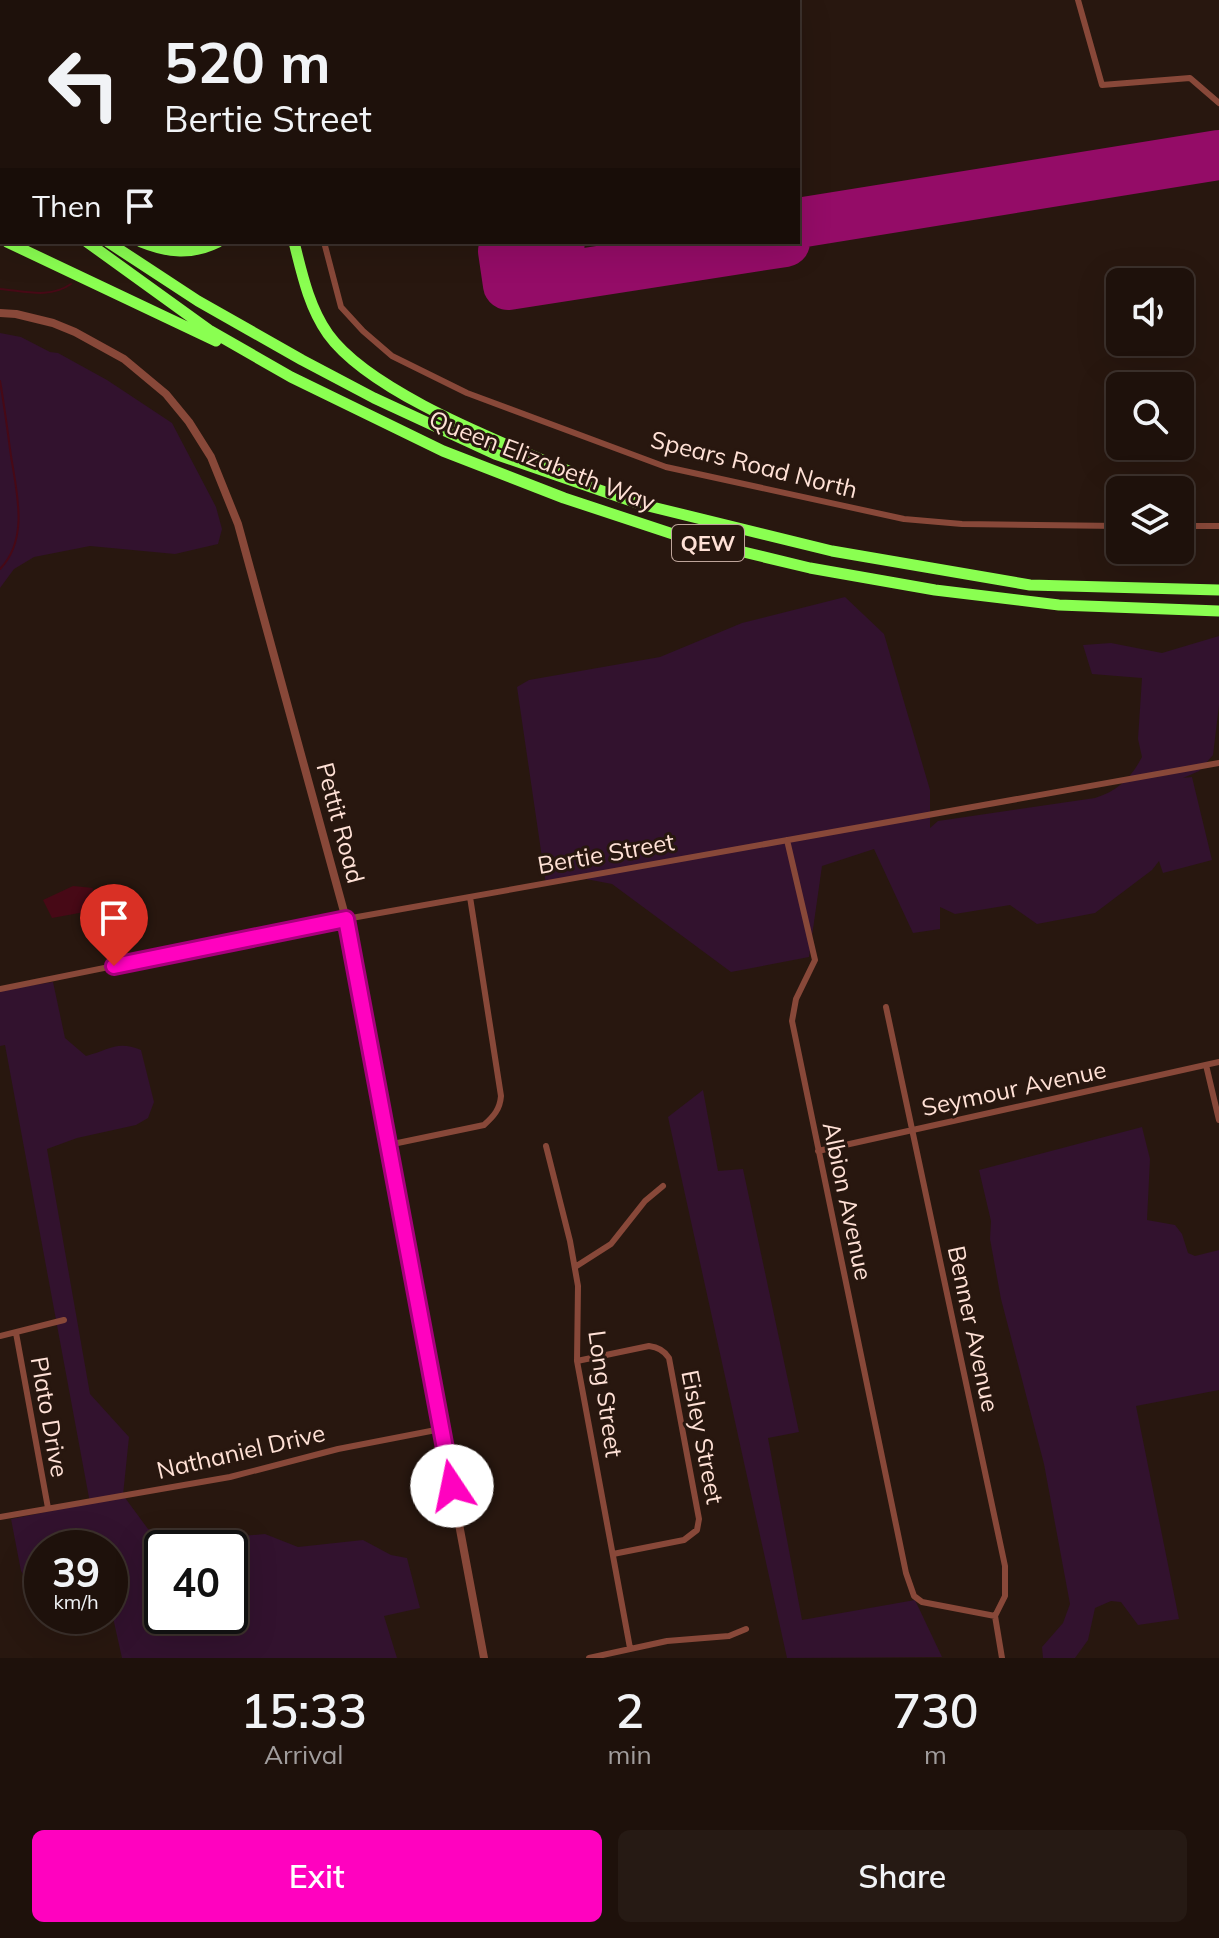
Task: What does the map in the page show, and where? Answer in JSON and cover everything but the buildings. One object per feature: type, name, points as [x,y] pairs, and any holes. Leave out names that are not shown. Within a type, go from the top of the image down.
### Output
[{"type":"highway","points":[[11,244],[291,377]]},
{"type":"highway","name":"Queen Elizabeth Way","points":[[90,244],[209,330],[291,377],[443,451],[564,498],[685,538],[810,568],[935,590],[1059,605],[1219,611]]},
{"type":"highway","name":"Queen Elizabeth Way","points":[[111,244],[198,301],[374,398],[495,454],[640,504],[832,551],[1030,585],[1219,590]]},
{"type":"highway","points":[[147,244],[170,252],[199,250],[213,244]]},
{"type":"highway","points":[[295,244],[311,303],[328,335],[355,362],[403,394],[439,413],[640,504]]},
{"type":"street","points":[[1078,0],[1102,85],[1190,78],[1219,103]]},
{"type":"street","name":"Spears Road North","points":[[325,244],[341,307],[392,356],[467,393],[666,467],[904,519],[962,524],[1106,526]]},
{"type":"street","name":"Pettit Road","points":[[0,313],[53,323],[124,359],[166,394],[189,422],[211,457],[238,524],[346,919],[484,1658]]},
{"type":"street","points":[[1194,526],[1219,526]]},
{"type":"street","name":"Bertie Street","points":[[0,989],[346,919],[1219,763]]},
{"type":"street","name":"Albion Avenue","points":[[787,840],[815,960],[796,999],[792,1021],[906,1573],[914,1596],[922,1602],[995,1616]]},
{"type":"street","points":[[388,1145],[484,1125],[501,1105],[470,897]]},
{"type":"street","name":"Benner Avenue","points":[[886,1007],[1005,1566],[1005,1596],[995,1616],[1002,1658]]},
{"type":"street","name":"Seymour Avenue","points":[[818,1151],[1219,1062]]},
{"type":"street","points":[[1206,1065],[1219,1120]]},
{"type":"street","name":"Long Street","points":[[546,1146],[575,1267],[578,1286],[577,1361],[630,1648]]},
{"type":"street","points":[[575,1267],[611,1244],[645,1201],[663,1186]]},
{"type":"street","points":[[0,1336],[64,1320]]},
{"type":"street","name":"Plato Drive","points":[[16,1333],[48,1508]]},
{"type":"street","name":"Eisley Street","points":[[577,1361],[649,1346],[658,1348],[669,1358],[699,1519],[697,1530],[684,1540],[613,1554]]},
{"type":"street","name":"Nathaniel Drive","points":[[0,1517],[230,1477],[351,1446],[441,1429]]},
{"type":"street","points":[[589,1658],[699,1637],[729,1636],[746,1629]]},
{"type":"shaded area","points":[[0,333],[21,337],[58,353],[107,380],[172,423],[216,507],[222,529],[218,544],[175,554],[90,546],[34,557],[14,569],[0,588]]},
{"type":"shaded area","points":[[845,597],[884,634],[930,790],[930,828],[938,821],[1095,798],[1117,787],[1142,757],[1138,739],[1142,678],[1092,674],[1083,645],[1111,643],[1162,653],[1219,636],[1219,705],[1213,755],[1199,771],[1183,778],[1192,777],[1212,860],[1163,873],[1159,861],[1152,870],[1095,913],[1037,924],[1010,905],[955,914],[940,907],[940,929],[913,933],[874,849],[822,866],[809,957],[731,972],[612,884],[586,879],[546,885],[517,687],[529,680],[660,657],[742,623]]},
{"type":"shaded area","points":[[73,886],[93,888],[90,911],[52,918],[43,900]]},
{"type":"shaded area","points":[[53,982],[65,1038],[86,1056],[119,1046],[141,1050],[154,1102],[148,1118],[136,1125],[77,1138],[47,1149],[90,1394],[129,1437],[123,1495],[148,1529],[153,1530],[144,1530],[144,1634],[248,1634],[248,1536],[265,1534],[298,1547],[363,1540],[391,1555],[407,1558],[420,1608],[384,1616],[397,1658],[122,1658],[117,1634],[128,1634],[128,1530],[24,1530],[24,1576],[21,1571],[11,1519],[90,1503],[5,1045],[0,1046],[0,990]]},
{"type":"shaded area","points":[[703,1090],[718,1171],[743,1169],[799,1432],[768,1438],[802,1620],[915,1600],[942,1657],[787,1658],[668,1117]]},
{"type":"shaded area","points":[[1142,1127],[1150,1159],[1147,1220],[1175,1225],[1182,1234],[1188,1253],[1195,1256],[1219,1250],[1219,1390],[1136,1406],[1179,1619],[1138,1625],[1121,1602],[1111,1601],[1095,1608],[1088,1640],[1075,1658],[1043,1658],[1042,1647],[1063,1623],[1070,1604],[1044,1464],[1001,1299],[990,1239],[991,1221],[979,1170]]},
{"type":"waterway","points":[[0,289],[45,293],[71,284]]},
{"type":"waterway","points":[[0,381],[18,511],[15,542],[10,556],[0,569]]},
{"type":"runway","points":[[800,223],[1219,155]]},
{"type":"runway","points":[[547,244],[503,251],[508,285],[772,244]]},
{"type":"route","points":[[114,966],[346,919],[452,1486]]}]
